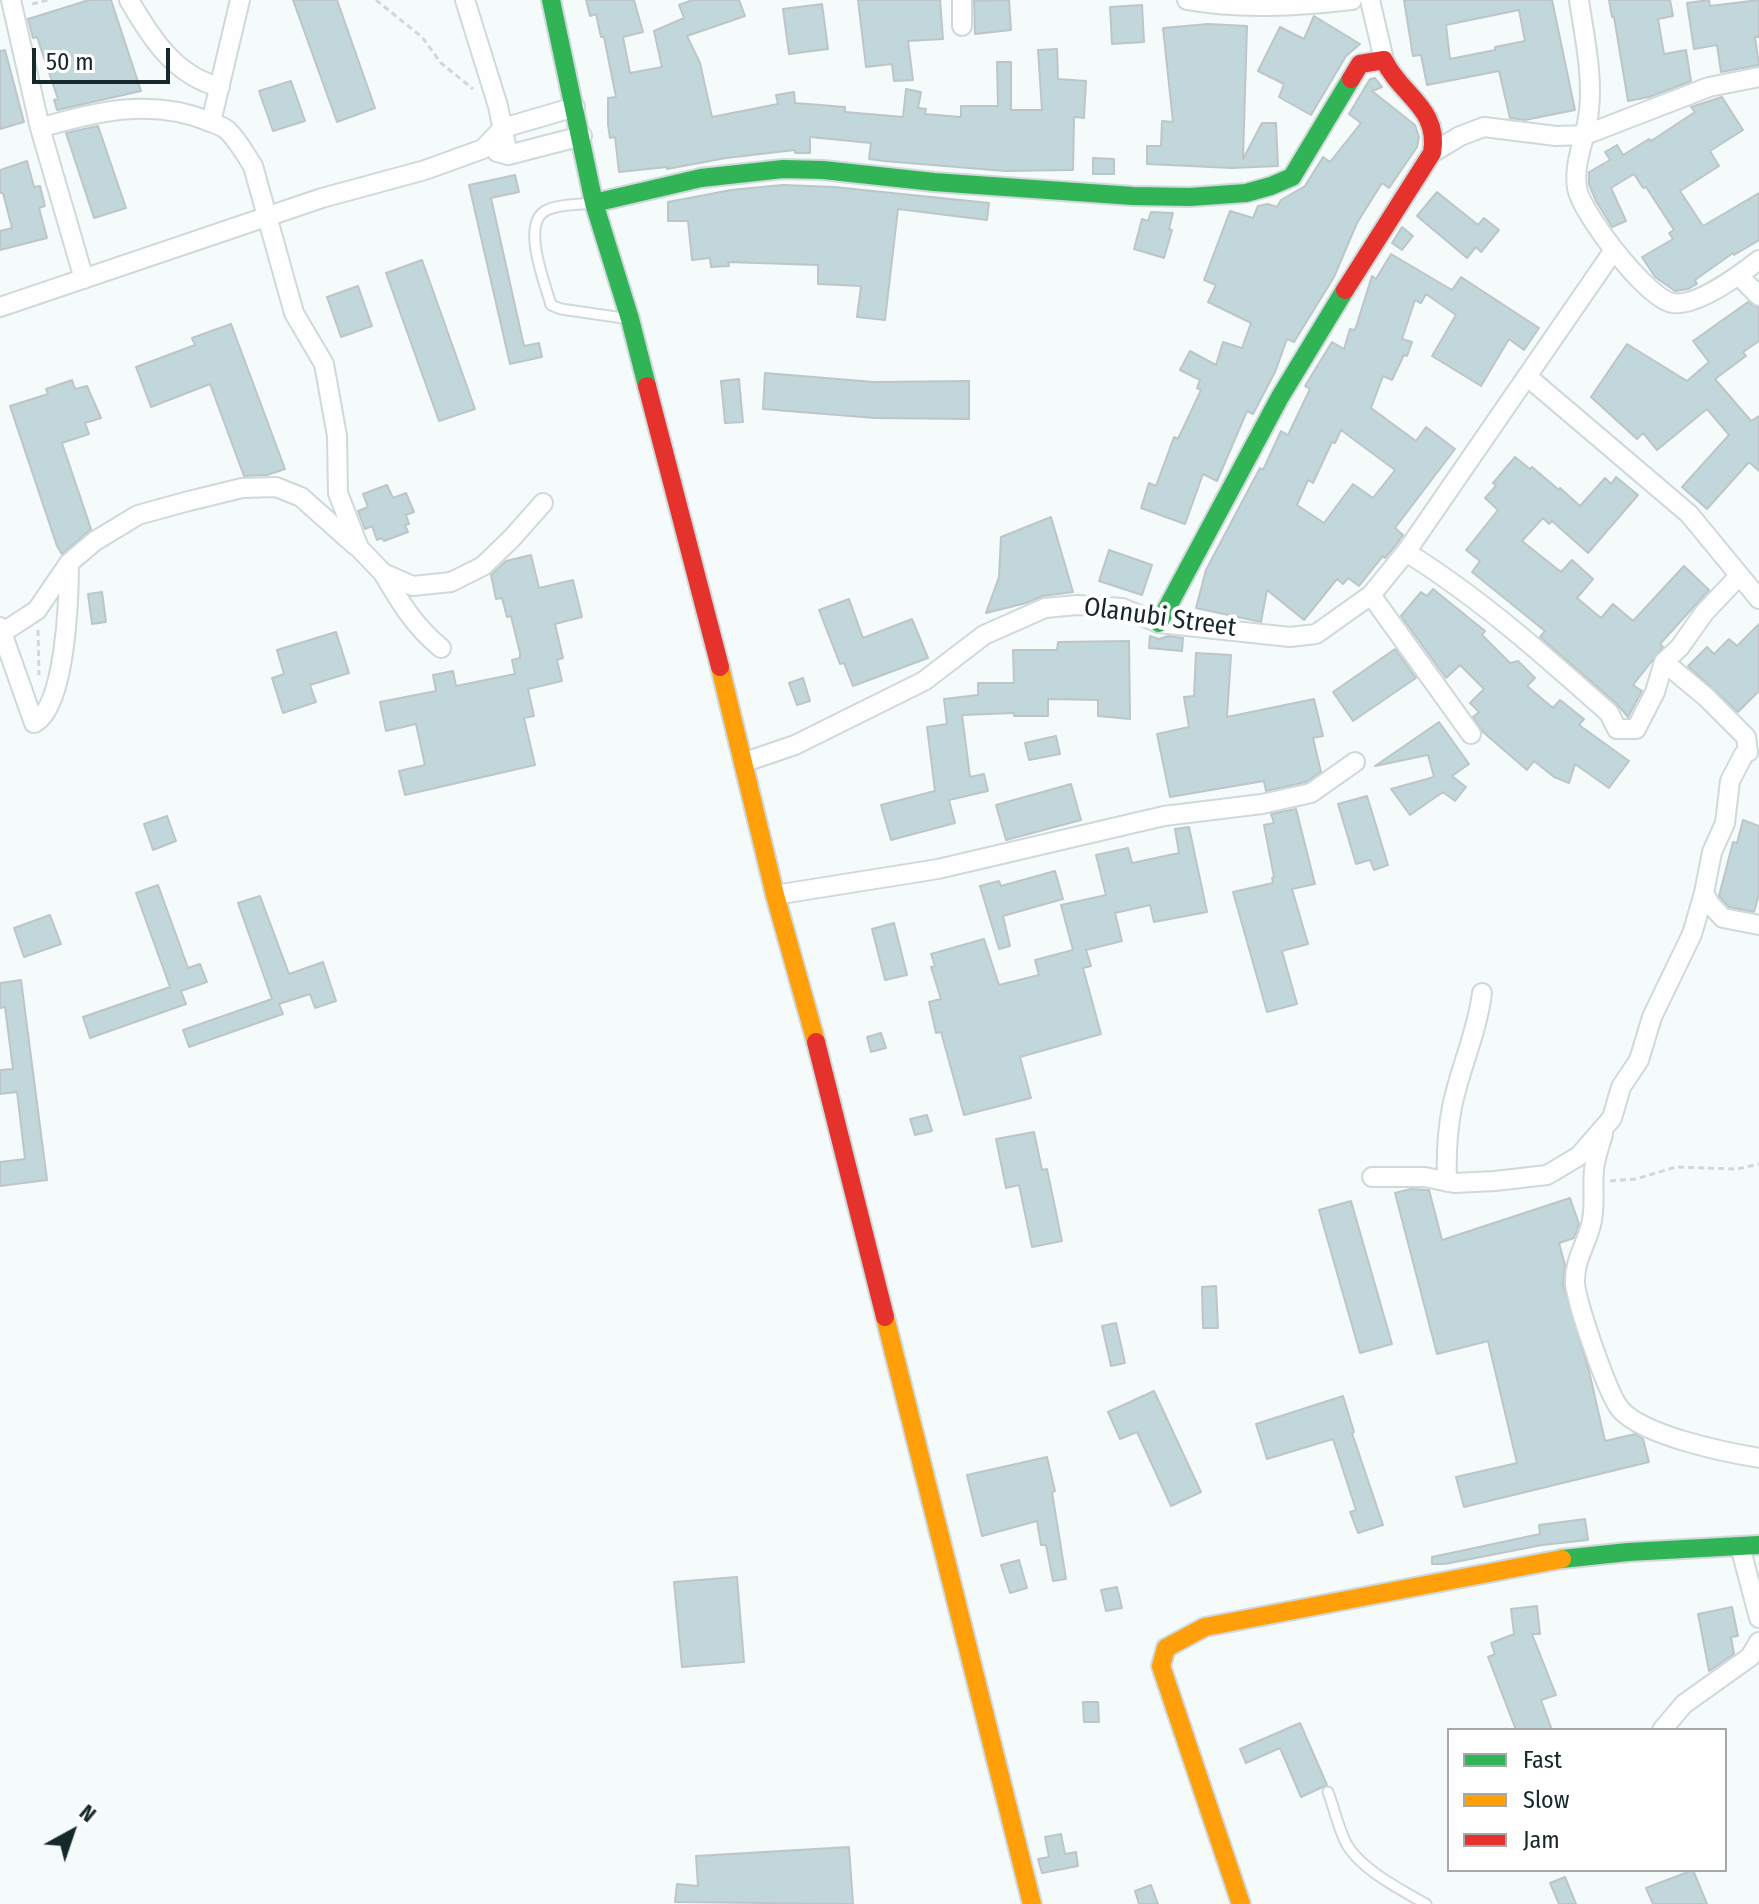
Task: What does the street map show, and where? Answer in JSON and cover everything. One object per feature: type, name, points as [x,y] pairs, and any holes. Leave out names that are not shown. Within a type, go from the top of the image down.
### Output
[{"type":"street","points":[[11,0],[40,128],[84,279]]},
{"type":"street","points":[[129,0],[148,33],[169,58],[200,82],[220,87]]},
{"type":"street","points":[[211,122],[240,0]]},
{"type":"street","points":[[465,0],[502,123],[508,155]]},
{"type":"street","points":[[551,0],[594,203],[630,319],[745,762],[775,895],[812,1026],[1032,1904]]},
{"type":"street","points":[[962,0],[962,26]]},
{"type":"street","points":[[1187,0],[1221,6],[1295,6],[1352,0]]},
{"type":"street","points":[[1159,623],[1280,397],[1389,217],[1432,153],[1435,136],[1429,117],[1389,71],[1370,0]]},
{"type":"street","points":[[1579,0],[1590,91],[1585,135],[1575,164],[1577,191],[1593,222],[1652,291],[1671,304],[1690,302],[1739,276],[1759,260]]},
{"type":"street","points":[[594,203],[751,171],[809,169],[929,181],[1195,198],[1280,185],[1292,177],[1360,64],[1384,60]]},
{"type":"street","points":[[1432,153],[1460,136],[1484,127],[1556,136],[1585,135],[1709,87],[1759,77]]},
{"type":"street","points":[[483,149],[502,123],[575,107]]},
{"type":"street","points":[[40,128],[88,114],[142,108],[190,113],[225,128],[253,166],[294,313],[324,364],[337,436],[338,493],[359,548]]},
{"type":"street","points":[[0,307],[266,217],[425,170],[483,149],[508,155],[582,136]]},
{"type":"street","name":"Olanubi Street","points":[[745,762],[795,745],[924,681],[984,635],[1045,608],[1077,605],[1122,608],[1159,623],[1290,637],[1316,634],[1371,595],[1406,552],[1529,378],[1614,250]]},
{"type":"street","points":[[1739,276],[1759,296]]},
{"type":"street","points":[[1529,378],[1689,514],[1759,599]]},
{"type":"street","points":[[69,563],[66,640],[50,704],[45,714],[34,723],[1,630],[37,610],[69,563],[95,541],[138,515],[242,488],[276,487],[301,497],[383,573],[421,632],[441,648]]},
{"type":"street","points":[[383,573],[413,586],[451,582],[483,566],[543,503]]},
{"type":"street","points":[[1406,552],[1440,573],[1508,626],[1609,713],[1617,729],[1636,729],[1655,692],[1664,662],[1739,576]]},
{"type":"street","points":[[1371,595],[1471,734]]},
{"type":"street","points":[[1372,1177],[1425,1177],[1447,1182],[1547,1175],[1579,1156],[1612,1118],[1621,1087],[1639,1060],[1652,1017],[1692,934],[1712,852],[1725,823],[1730,781],[1749,745],[1746,737],[1706,697],[1664,662]]},
{"type":"street","points":[[775,895],[938,869],[1164,816],[1262,804],[1311,793],[1355,762]]},
{"type":"street","points":[[1704,893],[1723,918],[1759,925]]},
{"type":"street","points":[[1447,1182],[1447,1137],[1453,1104],[1478,1023],[1482,993]]},
{"type":"street","points":[[1605,1127],[1594,1169],[1591,1227],[1580,1251],[1575,1284],[1604,1378],[1620,1409],[1644,1427],[1721,1451],[1759,1458]]},
{"type":"street","points":[[1241,1904],[1161,1666],[1166,1648],[1205,1627],[1545,1561],[1628,1552],[1750,1545],[1759,1618]]},
{"type":"street","points":[[1664,1728],[1684,1704],[1750,1657],[1759,1642]]},
{"type":"lane","points":[[594,203],[548,209],[538,216],[534,224],[534,239],[551,305],[630,319]]},
{"type":"lane","points":[[1328,1792],[1347,1844],[1362,1862],[1426,1904]]},
{"type":"path","points":[[376,0],[422,37],[441,63],[472,88],[502,123]]},
{"type":"path","points":[[37,610],[39,689]]},
{"type":"path","points":[[1595,1184],[1636,1179],[1676,1167],[1737,1169],[1759,1164]]},
{"type":"building","points":[[89,0],[111,0],[141,91],[57,110],[54,100],[58,99],[28,19]]},
{"type":"building","points":[[293,0],[337,0],[375,108],[337,122]]},
{"type":"building","points":[[586,0],[634,0],[643,32],[623,37],[630,73],[662,67],[654,31],[684,18],[679,5],[692,0],[739,0],[745,16],[687,36],[700,63],[712,117],[778,104],[776,95],[794,92],[795,103],[845,107],[845,112],[903,117],[906,89],[921,92],[918,108],[926,109],[925,114],[961,117],[961,106],[998,106],[997,62],[1011,62],[1011,110],[1042,110],[1038,50],[1057,49],[1058,79],[1086,81],[1084,118],[1074,117],[1073,170],[1005,171],[884,161],[869,159],[871,143],[810,137],[810,153],[795,153],[795,150],[667,169],[619,172],[615,137],[610,138],[608,124],[608,98],[616,97],[604,37],[601,37],[596,14],[590,16]]},
{"type":"building","points":[[858,0],[940,0],[943,39],[908,41],[913,80],[894,81],[892,64],[866,67]]},
{"type":"building","points":[[1009,0],[1011,30],[975,34],[974,1]]},
{"type":"building","points":[[1404,0],[1552,0],[1575,110],[1525,120],[1510,118],[1499,71],[1427,85],[1421,55],[1413,56]],"holes":[[[1519,10],[1525,41],[1450,59],[1446,25]]]},
{"type":"building","points":[[1609,0],[1670,0],[1673,16],[1658,19],[1664,54],[1686,50],[1691,81],[1649,97],[1628,101]]},
{"type":"building","points":[[1709,0],[1710,6],[1759,0],[1759,37],[1755,37],[1759,65],[1721,72],[1717,45],[1694,49],[1687,3]]},
{"type":"building","points":[[822,4],[828,49],[789,54],[783,9]]},
{"type":"building","points":[[1142,5],[1144,42],[1112,44],[1110,7]]},
{"type":"building","points":[[1314,16],[1360,44],[1346,56],[1311,115],[1279,97],[1284,84],[1258,71],[1280,27],[1304,39]]},
{"type":"building","points":[[1208,24],[1247,26],[1243,159],[1262,123],[1276,123],[1278,166],[1232,168],[1147,164],[1147,146],[1161,146],[1162,121],[1173,122],[1163,28]]},
{"type":"building","points":[[5,50],[24,122],[0,129],[0,51]]},
{"type":"building","points":[[1375,78],[1382,87],[1372,91],[1415,125],[1419,137],[1417,147],[1389,188],[1382,183],[1357,223],[1334,277],[1294,342],[1287,339],[1275,372],[1253,414],[1247,411],[1217,481],[1203,474],[1185,524],[1141,508],[1149,483],[1156,486],[1174,437],[1178,439],[1201,390],[1197,388],[1200,380],[1180,370],[1190,351],[1216,365],[1223,342],[1242,348],[1251,323],[1208,302],[1216,285],[1204,280],[1230,211],[1253,218],[1258,206],[1268,204],[1277,207],[1281,200],[1305,186],[1323,157],[1330,162],[1361,123],[1349,114],[1370,79]]},
{"type":"building","points":[[291,81],[305,121],[273,131],[259,91]]},
{"type":"building","points":[[1722,97],[1743,130],[1710,151],[1719,166],[1680,191],[1703,226],[1759,193],[1759,240],[1733,253],[1695,280],[1697,284],[1675,291],[1655,277],[1642,257],[1673,239],[1669,233],[1674,230],[1646,187],[1643,188],[1634,174],[1611,188],[1626,221],[1612,227],[1596,201],[1589,184],[1589,172],[1610,160],[1605,152],[1617,145],[1623,155],[1695,112],[1691,107]]},
{"type":"building","points":[[98,126],[126,208],[94,218],[66,133]]},
{"type":"building","points":[[1093,158],[1114,159],[1114,174],[1093,174]]},
{"type":"building","points":[[27,161],[34,187],[40,186],[45,206],[39,208],[47,238],[0,250],[0,231],[12,228],[3,193],[0,193],[0,170]]},
{"type":"building","points":[[515,175],[519,192],[491,198],[524,346],[539,343],[542,357],[510,364],[469,185]]},
{"type":"building","points":[[783,185],[834,187],[989,203],[987,220],[898,209],[885,320],[857,317],[861,286],[818,284],[818,265],[728,262],[729,266],[711,267],[710,258],[692,260],[688,221],[668,221],[668,202],[731,190]]},
{"type":"building","points":[[1437,192],[1478,225],[1484,218],[1499,230],[1481,252],[1476,247],[1467,258],[1417,216]]},
{"type":"building","points":[[1151,212],[1173,213],[1164,258],[1134,249],[1142,219],[1148,221]]},
{"type":"building","points":[[1402,227],[1413,236],[1402,250],[1392,243]]},
{"type":"building","points":[[1391,254],[1452,290],[1461,277],[1539,328],[1524,350],[1509,339],[1481,386],[1432,356],[1456,315],[1426,294],[1421,303],[1415,300],[1402,339],[1412,342],[1407,356],[1404,355],[1392,380],[1383,376],[1371,408],[1416,441],[1426,427],[1455,449],[1395,528],[1403,535],[1396,545],[1359,586],[1348,578],[1343,584],[1337,579],[1304,620],[1267,590],[1261,622],[1196,608],[1206,570],[1260,468],[1263,470],[1281,431],[1288,435],[1310,389],[1305,386],[1332,342],[1344,349],[1350,329],[1355,330],[1372,276],[1376,279]],"holes":[[[1341,430],[1395,470],[1373,498],[1353,484],[1324,523],[1297,505],[1308,480],[1313,483]]]},
{"type":"building","points":[[422,260],[475,409],[439,421],[386,273]]},
{"type":"building","points":[[358,286],[372,326],[341,337],[327,297]]},
{"type":"building","points":[[1748,302],[1759,308],[1759,341],[1743,352],[1746,356],[1715,379],[1751,421],[1759,416],[1759,471],[1749,462],[1707,509],[1682,487],[1729,435],[1707,409],[1657,450],[1643,433],[1637,439],[1591,397],[1627,344],[1687,381],[1709,362],[1693,341]]},
{"type":"building","points":[[231,324],[285,469],[267,475],[244,476],[210,384],[151,407],[136,367],[195,345],[192,338]]},
{"type":"building","points":[[765,373],[874,382],[969,381],[969,419],[875,418],[763,409]]},
{"type":"building","points":[[739,379],[743,422],[725,423],[721,381]]},
{"type":"building","points":[[72,380],[75,389],[87,386],[101,418],[85,423],[89,434],[62,443],[91,529],[62,554],[10,406],[48,394],[46,389]]},
{"type":"building","points":[[1515,457],[1580,506],[1605,478],[1611,484],[1616,477],[1638,495],[1588,553],[1552,521],[1549,524],[1543,518],[1522,541],[1561,572],[1572,560],[1593,579],[1577,598],[1601,618],[1613,604],[1633,621],[1684,566],[1709,590],[1660,644],[1663,647],[1633,685],[1642,691],[1628,717],[1540,637],[1545,631],[1472,572],[1480,561],[1466,550],[1498,510],[1485,498],[1496,486],[1493,483]]},
{"type":"building","points":[[387,485],[393,498],[406,493],[414,512],[406,515],[408,532],[384,541],[382,538],[377,540],[372,526],[365,529],[358,511],[368,507],[363,494]]},
{"type":"building","points":[[1051,517],[1073,592],[1043,596],[986,613],[999,577],[1001,537]]},
{"type":"building","points":[[1109,550],[1152,565],[1142,595],[1099,581]]},
{"type":"building","points":[[531,555],[539,588],[573,580],[582,617],[555,624],[563,658],[557,660],[562,681],[528,689],[534,716],[524,718],[535,765],[405,795],[399,771],[425,765],[416,724],[386,731],[380,702],[436,691],[433,675],[453,671],[456,686],[515,674],[512,660],[520,658],[520,653],[511,616],[507,617],[502,598],[496,599],[491,575],[506,561]]},
{"type":"building","points":[[1433,589],[1485,631],[1482,635],[1510,663],[1518,661],[1535,678],[1527,686],[1553,708],[1560,700],[1584,719],[1579,725],[1629,761],[1609,788],[1575,764],[1569,783],[1554,777],[1534,761],[1527,770],[1483,732],[1473,717],[1479,712],[1470,703],[1484,689],[1460,665],[1446,678],[1401,616],[1421,592],[1427,596]]},
{"type":"building","points":[[102,592],[106,622],[92,624],[88,594]]},
{"type":"building","points":[[849,599],[863,638],[912,619],[928,658],[853,686],[844,663],[840,664],[819,610]]},
{"type":"building","points":[[1759,624],[1759,691],[1738,712],[1688,666],[1707,647],[1714,654],[1729,639],[1737,646]]},
{"type":"building","points":[[336,632],[349,673],[310,685],[316,702],[283,713],[272,678],[284,674],[277,650]]},
{"type":"building","points":[[1150,636],[1159,639],[1168,636],[1183,638],[1182,651],[1149,648]]},
{"type":"building","points":[[1129,641],[1130,719],[1098,716],[1098,700],[1048,699],[1048,716],[1014,716],[1014,713],[962,715],[970,777],[984,774],[988,791],[949,800],[955,823],[891,840],[881,805],[935,791],[927,727],[947,724],[944,699],[978,695],[978,683],[1014,683],[1013,650],[1057,650],[1058,642]]},
{"type":"building","points":[[1395,649],[1416,678],[1353,721],[1333,692]]},
{"type":"building","points":[[1196,653],[1231,655],[1227,717],[1314,699],[1323,736],[1313,738],[1321,772],[1306,782],[1266,791],[1264,781],[1170,797],[1157,734],[1189,727],[1184,697],[1194,696]]},
{"type":"building","points":[[803,678],[810,701],[797,705],[789,683]]},
{"type":"building","points":[[1439,722],[1469,764],[1452,776],[1466,787],[1455,801],[1443,792],[1410,815],[1391,789],[1434,777],[1428,755],[1375,766]]},
{"type":"building","points":[[1056,736],[1060,754],[1029,760],[1025,743]]},
{"type":"building","points":[[1071,784],[1081,820],[1006,840],[996,805]]},
{"type":"building","points":[[1367,796],[1388,865],[1374,870],[1370,860],[1356,864],[1338,804]]},
{"type":"building","points":[[1296,809],[1315,884],[1292,889],[1308,944],[1282,951],[1297,1004],[1267,1012],[1233,892],[1273,883],[1264,825],[1274,823],[1271,814]]},
{"type":"building","points":[[167,816],[176,841],[153,850],[144,824]]},
{"type":"building","points":[[1743,820],[1759,826],[1759,894],[1754,912],[1729,907],[1719,896],[1733,842],[1737,843]]},
{"type":"building","points":[[1189,827],[1207,912],[1154,922],[1150,905],[1115,913],[1122,941],[1086,950],[1091,966],[1083,968],[1101,1034],[1020,1057],[1031,1098],[964,1115],[941,1032],[936,1033],[929,1002],[941,999],[931,967],[935,966],[931,954],[984,939],[999,985],[1039,975],[1035,960],[1073,950],[1061,905],[1106,895],[1096,855],[1128,848],[1132,863],[1179,853],[1175,829]]},
{"type":"building","points":[[1055,871],[1063,899],[1003,916],[1010,946],[999,949],[980,886],[999,881],[1001,886]]},
{"type":"building","points":[[158,885],[188,968],[200,964],[207,982],[181,991],[186,1004],[90,1038],[83,1017],[170,987],[136,893]]},
{"type":"building","points":[[260,896],[289,974],[323,962],[336,1001],[315,1008],[310,994],[279,1004],[283,1014],[189,1047],[183,1030],[272,999],[238,903]]},
{"type":"building","points":[[50,915],[61,944],[24,957],[14,928]]},
{"type":"building","points":[[894,923],[907,975],[885,980],[872,929]]},
{"type":"building","points":[[21,980],[47,1180],[0,1186],[0,1162],[25,1159],[17,1092],[0,1094],[0,1070],[13,1069],[5,1007],[0,1008],[0,983]]},
{"type":"building","points":[[881,1033],[886,1048],[871,1052],[867,1037]]},
{"type":"building","points":[[927,1115],[932,1131],[915,1135],[910,1119]]},
{"type":"building","points":[[1034,1132],[1042,1170],[1047,1169],[1062,1241],[1032,1247],[1019,1185],[1006,1188],[996,1139]]},
{"type":"building","points":[[1411,1189],[1429,1190],[1442,1240],[1570,1198],[1579,1224],[1574,1238],[1559,1243],[1565,1265],[1563,1285],[1589,1371],[1605,1441],[1635,1434],[1643,1439],[1649,1462],[1464,1507],[1456,1477],[1517,1463],[1488,1341],[1437,1354],[1395,1193]]},
{"type":"building","points":[[1351,1201],[1392,1344],[1360,1353],[1319,1210]]},
{"type":"building","points":[[1216,1286],[1218,1328],[1203,1328],[1202,1287]]},
{"type":"building","points":[[1116,1323],[1125,1363],[1111,1366],[1102,1326]]},
{"type":"building","points":[[1154,1391],[1201,1492],[1171,1506],[1137,1432],[1120,1439],[1108,1412]]},
{"type":"building","points":[[1343,1396],[1383,1525],[1358,1533],[1350,1512],[1356,1510],[1333,1439],[1267,1459],[1256,1424]]},
{"type":"building","points":[[1047,1457],[1055,1491],[1052,1492],[1066,1579],[1053,1581],[1046,1545],[1041,1545],[1037,1521],[982,1536],[967,1475]]},
{"type":"building","points":[[1585,1519],[1588,1540],[1432,1564],[1432,1557],[1540,1534],[1539,1525]]},
{"type":"building","points":[[1019,1560],[1027,1588],[1010,1593],[1001,1565]]},
{"type":"building","points":[[737,1577],[744,1662],[682,1667],[674,1582]]},
{"type":"building","points":[[1117,1587],[1122,1608],[1106,1611],[1101,1590]]},
{"type":"building","points":[[1537,1606],[1540,1634],[1532,1634],[1556,1695],[1541,1700],[1551,1728],[1515,1728],[1488,1657],[1495,1654],[1491,1643],[1514,1634],[1511,1609]]},
{"type":"building","points":[[1732,1607],[1738,1636],[1731,1637],[1734,1654],[1709,1671],[1698,1614]]},
{"type":"building","points":[[1083,1702],[1098,1702],[1099,1722],[1084,1722]]},
{"type":"building","points":[[1300,1723],[1327,1785],[1301,1797],[1280,1748],[1246,1763],[1240,1749]]},
{"type":"building","points":[[1061,1834],[1065,1854],[1076,1852],[1078,1866],[1042,1873],[1038,1859],[1049,1857],[1045,1837]]},
{"type":"building","points":[[849,1847],[853,1904],[675,1902],[677,1884],[698,1886],[696,1856]]},
{"type":"building","points":[[1694,1872],[1707,1904],[1653,1904],[1646,1888]]},
{"type":"building","points":[[1565,1877],[1576,1904],[1559,1904],[1550,1883]]},
{"type":"building","points":[[1151,1885],[1158,1904],[1139,1904],[1135,1891]]},
{"type":"traffic: fast","points":[[551,0],[594,203],[647,386]]},
{"type":"traffic: fast","points":[[594,203],[701,178],[783,169],[1133,196],[1190,197],[1246,193],[1292,177],[1351,79]]},
{"type":"traffic: fast","points":[[1159,623],[1280,397],[1345,290]]},
{"type":"traffic: fast","points":[[1562,1559],[1759,1545]]},
{"type":"traffic: slow","points":[[720,667],[775,895],[816,1042]]},
{"type":"traffic: slow","points":[[885,1317],[1032,1904]]},
{"type":"traffic: slow","points":[[1241,1904],[1161,1666],[1166,1648],[1205,1627],[1562,1559]]},
{"type":"traffic: jam","points":[[1345,290],[1432,153],[1433,138],[1425,113],[1384,60],[1360,64],[1351,79]]},
{"type":"traffic: jam","points":[[647,386],[720,667]]},
{"type":"traffic: jam","points":[[816,1042],[885,1317]]}]
